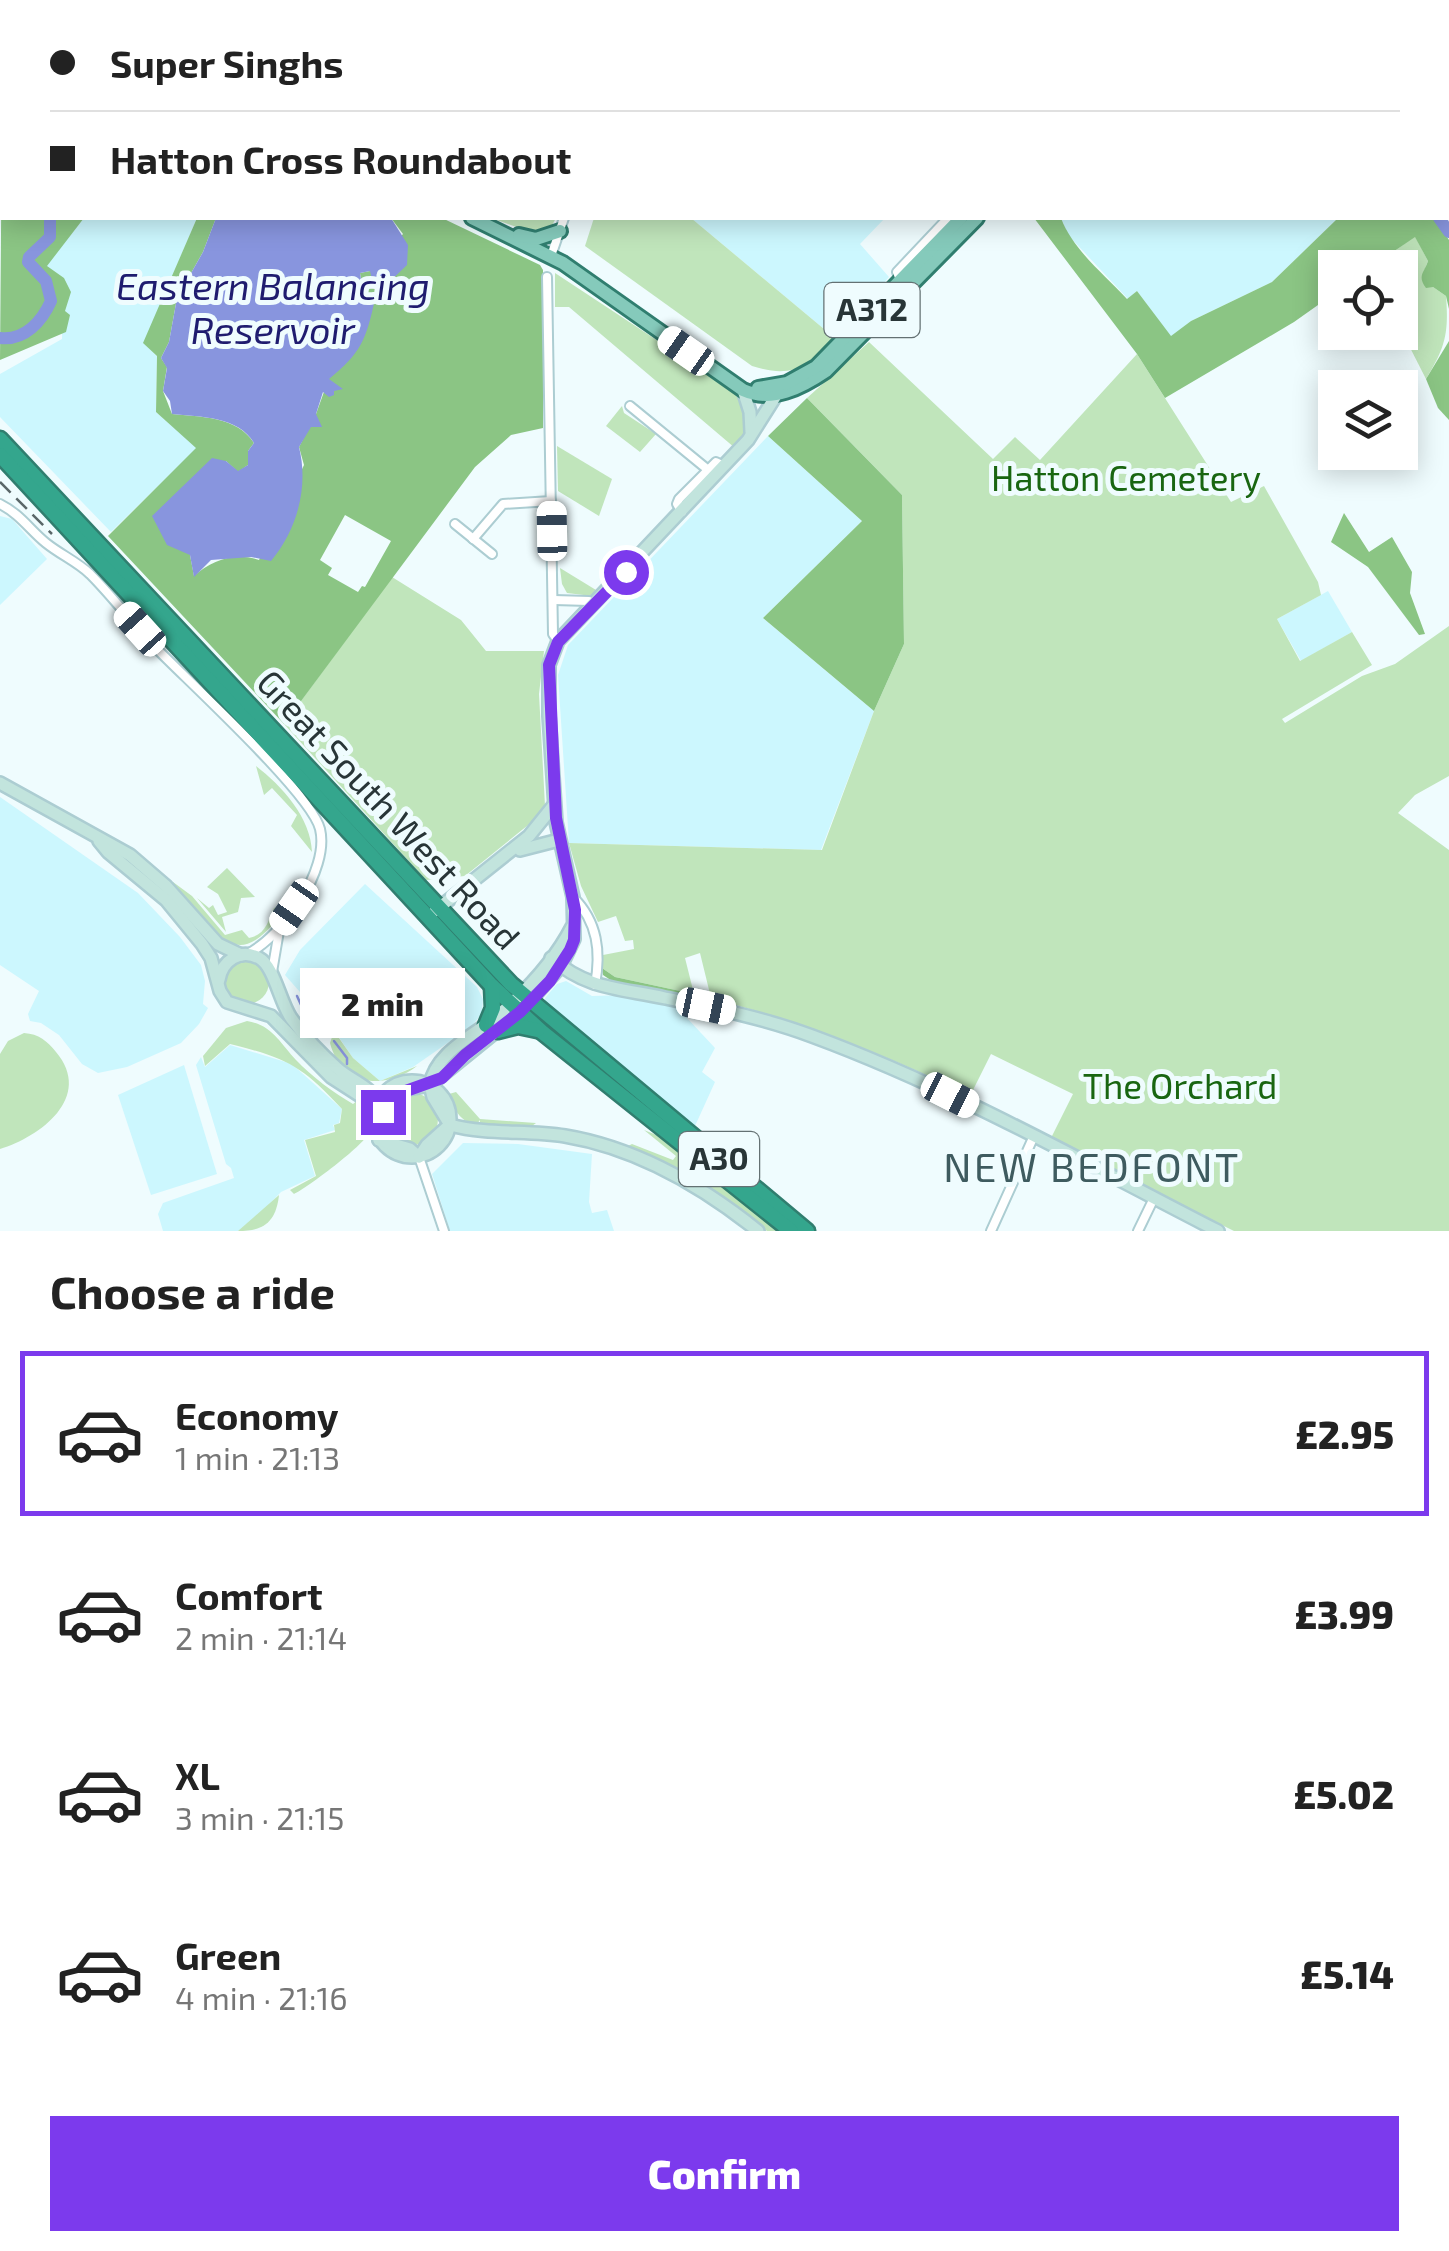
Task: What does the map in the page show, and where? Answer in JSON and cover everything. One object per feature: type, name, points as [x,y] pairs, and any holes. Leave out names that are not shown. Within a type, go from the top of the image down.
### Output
[{"type":"highway","name":"Great South West Road","points":[[0,438],[417,885],[492,986],[807,1231]]},
{"type":"highway","name":"Great South West Road","points":[[0,455],[438,913],[542,1032],[791,1231]]},
{"type":"highway","points":[[492,986],[492,1028],[522,1026],[542,1032]]},
{"type":"main road","name":"A312","points":[[477,220],[551,256],[739,387],[777,394],[798,388],[826,372],[959,220]]},
{"type":"main road","name":"A312","points":[[762,392],[816,367],[974,220]]},
{"type":"main road","points":[[506,232],[536,238],[562,224]]},
{"type":"street","points":[[904,286],[897,272],[946,220]]},
{"type":"street","points":[[551,256],[562,224]]},
{"type":"street","points":[[548,277],[553,634],[558,642]]},
{"type":"street","points":[[739,387],[753,433]]},
{"type":"street","points":[[753,433],[762,392]]},
{"type":"street","points":[[450,1126],[432,1096],[430,1085],[440,1061],[492,1028],[574,940],[574,897],[554,804],[548,675],[558,642],[724,466],[753,433],[777,394]]},
{"type":"street","points":[[630,406],[708,469]]},
{"type":"street","points":[[682,512],[677,504],[680,499],[716,462],[724,466]]},
{"type":"street","points":[[473,538],[503,504],[551,501]]},
{"type":"street","points":[[1,505],[18,514],[46,543],[80,566],[286,782],[316,819],[322,840],[321,858],[306,888],[280,927],[262,945],[224,965],[218,984]]},
{"type":"street","points":[[455,524],[492,554]]},
{"type":"street","points":[[554,600],[594,604]]},
{"type":"street","points":[[0,783],[99,841],[180,916],[211,958],[227,1002],[276,1020],[340,1084],[366,1099],[378,1101]]},
{"type":"street","points":[[438,913],[457,891],[529,836],[554,804]]},
{"type":"street","points":[[438,913],[522,848],[558,835]]},
{"type":"street","points":[[529,836],[558,835]]},
{"type":"street","points":[[99,841],[112,843],[146,868],[190,910],[218,944],[265,962],[284,1005],[309,1040],[339,1070],[370,1089],[378,1101],[383,1112],[380,1140],[401,1155],[419,1157]]},
{"type":"street","points":[[417,885],[436,892],[457,891]]},
{"type":"street","points":[[574,897],[597,938],[596,986]]},
{"type":"street","points":[[251,1009],[269,997],[280,927]]},
{"type":"street","points":[[556,962],[596,986],[787,1027],[898,1070],[1218,1231]]},
{"type":"street","points":[[378,1101],[386,1090],[408,1080],[418,1078],[430,1085]]},
{"type":"street","points":[[419,1157],[450,1126],[565,1136],[615,1149],[685,1180],[758,1231]]},
{"type":"street","points":[[991,1231],[1034,1138]]},
{"type":"street","points":[[419,1157],[444,1231]]},
{"type":"street","points":[[1138,1231],[1154,1198]]},
{"type":"shaded area","points":[[82,220],[196,220],[144,343],[157,356],[156,412],[197,448],[111,532],[0,417],[0,374],[62,339],[63,278],[46,266]]},
{"type":"shaded area","points":[[693,220],[883,220],[860,244],[889,277],[836,339]]},
{"type":"shaded area","points":[[1062,220],[1336,220],[1272,282],[1191,321],[1171,337],[1137,291],[1128,299],[1068,235]]},
{"type":"shaded area","points":[[768,436],[862,521],[763,618],[874,711],[821,850],[569,843],[558,675],[568,645]]},
{"type":"shaded area","points":[[0,516],[12,519],[47,559],[0,605]]},
{"type":"shaded area","points":[[1328,591],[1352,632],[1301,661],[1277,619]]},
{"type":"shaded area","points":[[0,797],[138,893],[201,965],[205,981],[203,1004],[208,1008],[181,1043],[127,1067],[98,1073],[82,1064],[59,1035],[30,1021],[28,1014],[39,991],[0,965]]},
{"type":"shaded area","points":[[365,884],[477,987],[483,999],[482,1013],[472,1026],[413,1067],[380,1081],[353,1058],[285,975],[300,950]]},
{"type":"shaded area","points":[[566,981],[592,996],[626,995],[690,1008],[687,1018],[715,1048],[702,1072],[715,1082],[695,1126],[545,1002],[557,984]]},
{"type":"shaded area","points":[[230,1045],[292,1064],[342,1109],[339,1123],[333,1125],[335,1130],[304,1140],[315,1176],[281,1192],[238,1231],[163,1231],[158,1214],[163,1203],[234,1178],[226,1164],[196,1065],[201,1057],[205,1067]]},
{"type":"shaded area","points":[[184,1065],[217,1174],[151,1195],[118,1095]]},
{"type":"shaded area","points":[[463,1143],[518,1144],[592,1154],[592,1213],[607,1210],[614,1231],[450,1231],[432,1174]]},
{"type":"green space","points":[[1,220],[82,220],[47,266],[64,278],[71,292],[65,311],[70,315],[66,332],[0,360]]},
{"type":"green space","points":[[196,220],[215,220],[203,252],[177,298],[169,342],[161,358],[167,367],[163,391],[172,414],[228,423],[254,443],[248,451],[248,465],[238,472],[226,461],[190,555],[194,576],[224,559],[259,560],[304,465],[299,447],[316,414],[362,286],[360,273],[370,271],[403,234],[392,220],[446,220],[540,265],[543,270],[543,428],[511,435],[475,467],[284,724],[108,536],[196,448],[156,412],[157,356],[143,343]],"holes":[[[345,515],[391,541],[365,587],[358,592],[328,575],[332,568],[320,560]]]},
{"type":"green space","points":[[497,220],[555,220],[550,229],[530,232]]},
{"type":"green space","points":[[593,220],[693,220],[836,339],[816,357],[789,371],[752,366],[585,246]]},
{"type":"green space","points":[[1036,220],[1062,220],[1090,261],[1127,299],[1137,291],[1171,336],[1191,321],[1272,282],[1336,220],[1435,220],[1449,240],[1449,309],[1446,296],[1423,284],[1422,274],[1428,261],[1415,237],[1396,250],[1318,250],[1318,305],[1165,398],[1137,354]]},
{"type":"green space","points":[[1415,236],[1428,261],[1424,271],[1433,287],[1446,296],[1444,340],[1426,379],[1411,350],[1418,350],[1418,250],[1396,250]]},
{"type":"green space","points":[[555,273],[737,393],[747,421],[735,448],[569,307],[555,307]]},
{"type":"green space","points":[[1449,341],[1449,420],[1438,408],[1426,379]]},
{"type":"green space","points":[[869,342],[993,459],[1015,437],[1040,460],[1137,354],[1231,502],[1264,486],[1318,582],[1321,595],[1277,619],[1300,661],[1352,632],[1372,665],[1282,719],[1285,723],[1362,676],[1395,664],[1449,626],[1449,776],[1415,795],[1398,813],[1449,850],[1449,1231],[1234,1231],[1050,1140],[1073,1094],[991,1054],[970,1096],[843,1040],[711,998],[700,953],[685,958],[694,994],[615,977],[602,968],[603,955],[634,949],[633,940],[625,941],[616,916],[598,922],[581,886],[569,843],[822,850],[874,711],[904,644],[902,495],[807,398]]},
{"type":"green space","points":[[807,398],[902,495],[904,644],[874,711],[763,618],[862,521],[768,436]]},
{"type":"green space","points":[[622,406],[624,413],[656,434],[640,452],[606,426]]},
{"type":"green space","points":[[557,446],[612,479],[599,516],[558,491]]},
{"type":"green space","points":[[1344,513],[1369,552],[1392,537],[1412,572],[1410,593],[1425,634],[1419,635],[1368,567],[1331,542]]},
{"type":"green space","points":[[560,568],[596,590],[592,596],[567,593]]},
{"type":"green space","points":[[392,577],[461,620],[486,651],[544,651],[539,694],[543,813],[465,876],[426,880],[284,724]]},
{"type":"green space","points":[[256,766],[276,783],[301,815],[312,852],[291,826],[297,815],[272,788],[264,795]]},
{"type":"green space","points":[[227,868],[255,897],[241,898],[238,912],[222,917],[226,932],[197,898],[209,908],[213,905],[218,915],[227,912],[218,894],[207,887]]},
{"type":"green space","points":[[173,882],[192,896],[225,935],[242,930],[249,938],[265,927],[274,908],[280,906],[281,914],[263,934],[248,944],[235,944],[211,928],[171,885]]},
{"type":"green space","points":[[247,960],[262,967],[269,982],[262,997],[247,1004],[232,997],[225,982],[232,967]]},
{"type":"green space","points":[[602,968],[615,977],[694,994],[701,999],[612,981],[603,975]]},
{"type":"green space","points":[[247,1021],[269,1031],[316,1078],[353,1104],[358,1100],[369,1111],[370,1128],[364,1139],[294,1194],[290,1190],[316,1176],[305,1140],[335,1132],[342,1109],[304,1073],[266,1054],[230,1044],[205,1066],[203,1056],[226,1028]]},
{"type":"green space","points":[[334,1031],[353,1058],[380,1081],[354,1076],[344,1068],[330,1043]]},
{"type":"green space","points":[[24,1033],[46,1041],[53,1048],[66,1069],[66,1099],[45,1125],[0,1149],[0,1054],[8,1041]]},
{"type":"green space","points":[[417,1066],[405,1074],[381,1081]]},
{"type":"green space","points":[[456,1092],[480,1119],[536,1123],[480,1125],[480,1120],[472,1124],[458,1114],[453,1104],[449,1094]]},
{"type":"green space","points":[[412,1093],[430,1101],[438,1119],[430,1137],[412,1145],[394,1137],[386,1119],[394,1101]]},
{"type":"green space","points":[[644,1130],[664,1138],[780,1231],[767,1231],[693,1176],[628,1146],[632,1144],[673,1160],[676,1156]]},
{"type":"green space","points":[[279,1195],[275,1212],[267,1223],[238,1231]]},
{"type":"water","name":"Eastern Balancing Reservoir","points":[[215,220],[392,220],[408,245],[407,265],[381,290],[373,284],[370,271],[360,273],[362,286],[375,299],[369,325],[361,345],[329,379],[343,389],[329,397],[323,392],[316,414],[322,427],[311,427],[299,447],[301,492],[294,522],[280,549],[271,561],[251,557],[211,560],[194,577],[190,555],[167,545],[152,516],[212,458],[226,461],[238,471],[248,465],[248,451],[254,443],[228,423],[172,414],[163,391],[167,368],[161,358],[169,342],[177,298],[203,252]]},
{"type":"waterway","points":[[0,338],[17,336],[32,328],[51,301],[46,281],[28,262],[50,237],[50,220]]},
{"type":"waterway","points":[[1440,220],[1449,232]]},
{"type":"waterway","points":[[297,996],[302,1007]]},
{"type":"waterway","points":[[334,1041],[347,1064]]},
{"type":"railway","points":[[0,482],[52,534]]},
{"type":"district","name":"NEW BEDFONT","points":[[1092,1168]]},
{"type":"route","points":[[383,1112],[378,1101],[442,1078],[514,1018],[550,981],[570,950],[575,910],[556,818],[549,665],[558,642],[626,572]]},
{"type":"park label","name":"Hatton Cemetery","points":[[1126,479]]},
{"type":"park label","name":"The Orchard","points":[[1180,1087]]}]
